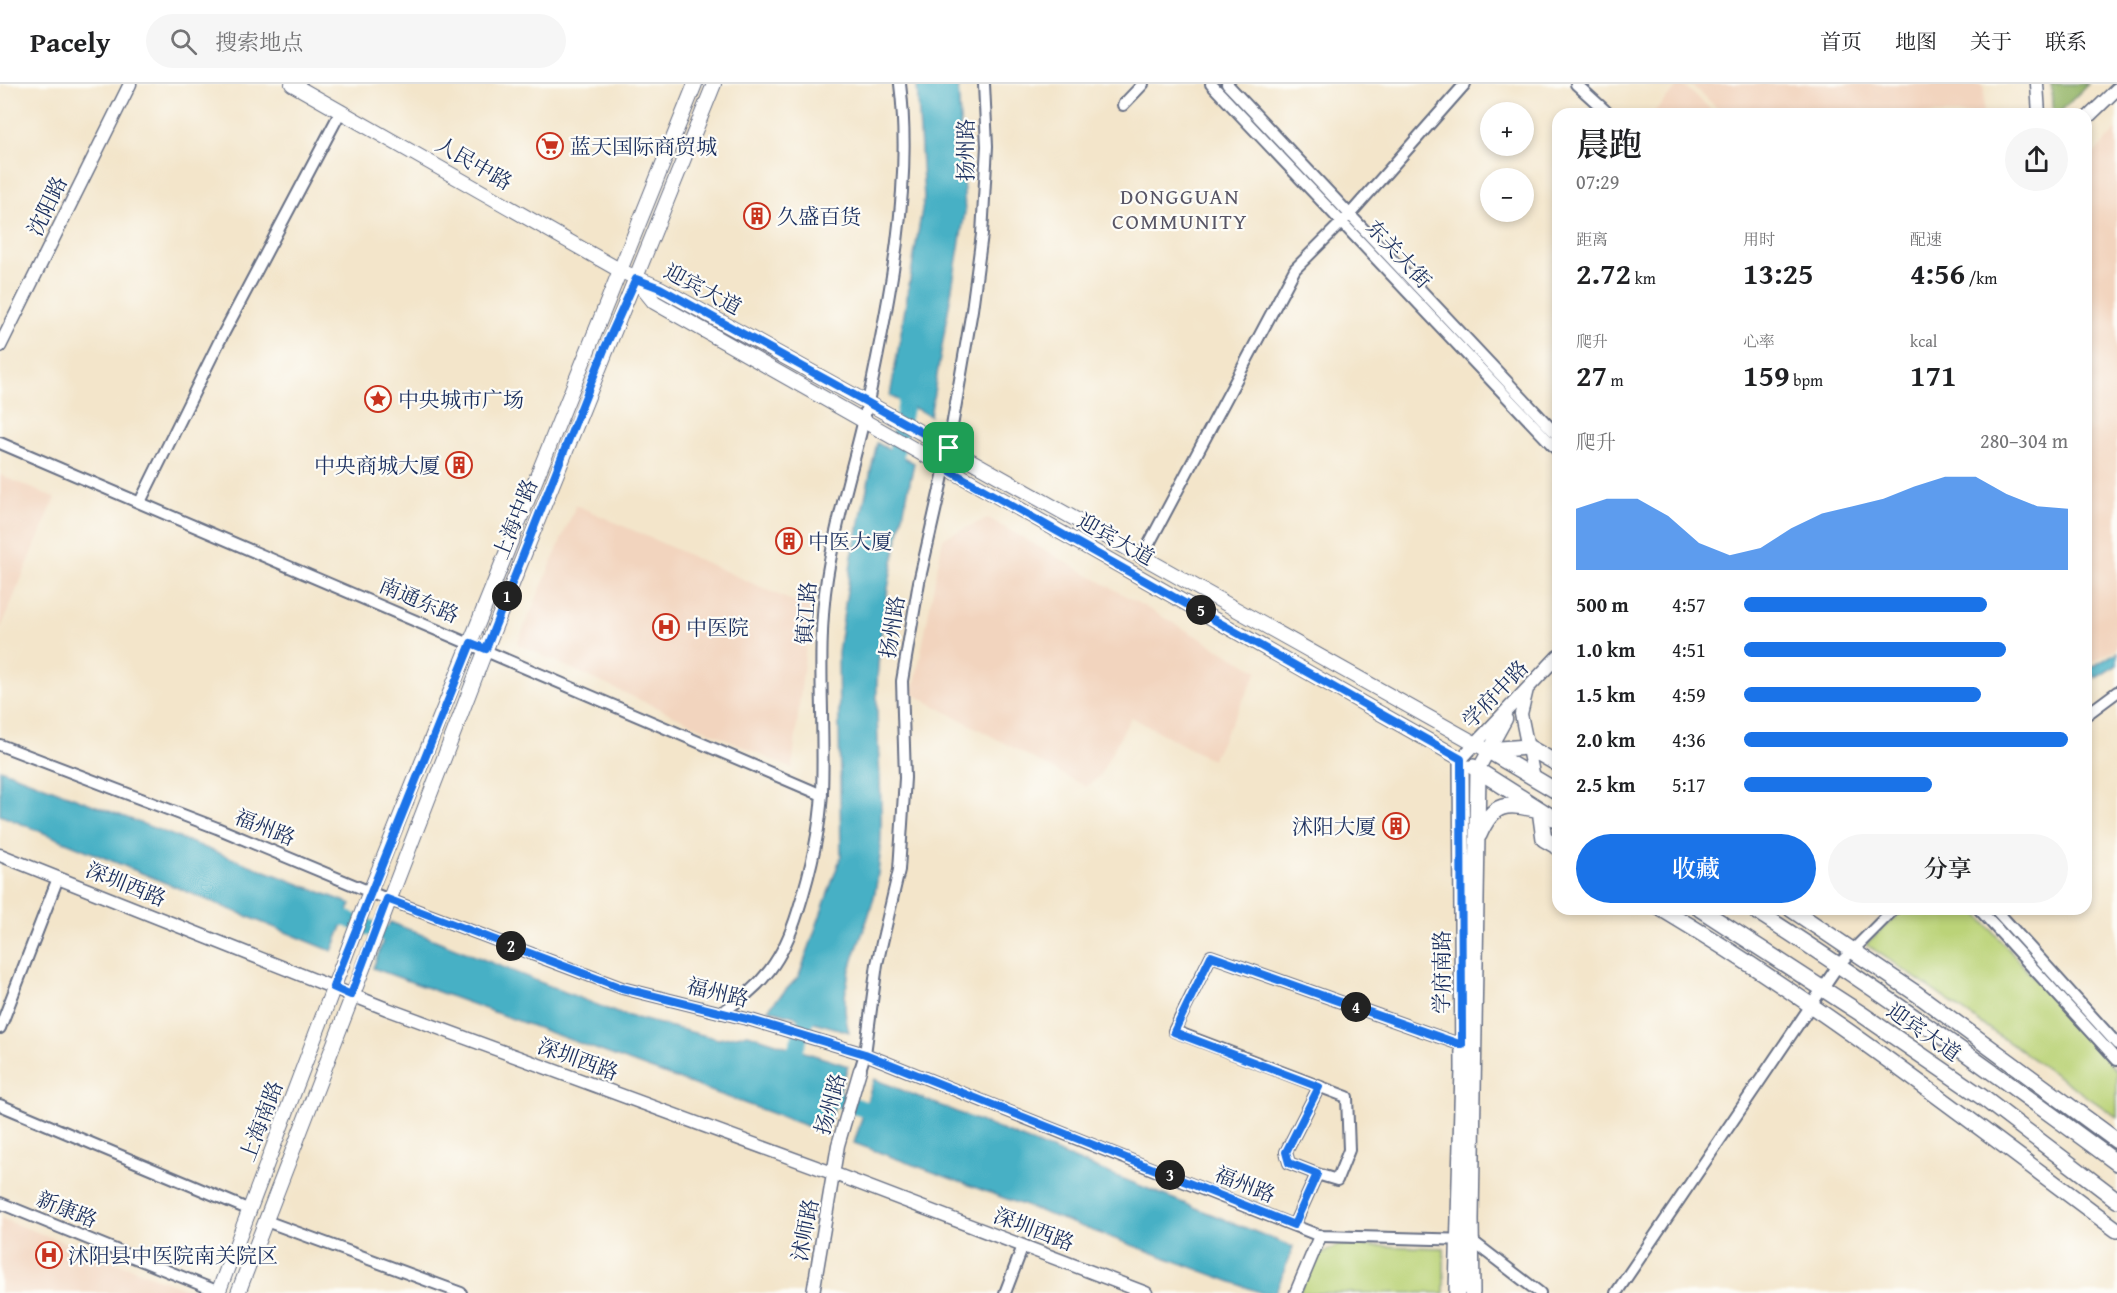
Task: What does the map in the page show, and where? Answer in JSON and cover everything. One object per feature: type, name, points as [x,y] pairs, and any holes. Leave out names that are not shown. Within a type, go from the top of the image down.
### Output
[{"type":"main road","name":"人民中路","points":[[292,84],[636,279]]},
{"type":"main road","name":"上海中路","points":[[342,964],[695,84]]},
{"type":"main road","name":"上海中路","points":[[360,971],[604,350],[636,279],[714,84]]},
{"type":"main road","name":"迎宾大道","points":[[636,279],[660,288],[930,437],[1552,788]]},
{"type":"main road","name":"迎宾大道","points":[[636,279],[654,302],[1461,759],[1552,817]]},
{"type":"main road","points":[[1481,747],[1528,747],[1552,761]]},
{"type":"main road","name":"学府南路","points":[[1461,759],[1465,1240],[1472,1293]]},
{"type":"main road","name":"学府南路","points":[[1457,1293],[1465,1240],[1478,770]]},
{"type":"main road","points":[[1476,844],[1487,817],[1502,806],[1517,805],[1540,810],[1544,839],[1552,844]]},
{"type":"main road","points":[[1671,915],[1809,1006],[1945,1102],[2117,1230]]},
{"type":"main road","name":"迎宾大道","points":[[1709,915],[1982,1097],[2117,1200]]},
{"type":"main road","name":"迎宾大道","points":[[1762,915],[1839,964],[1997,1074],[2117,1163]]},
{"type":"main road","points":[[1800,915],[1853,950],[2117,1142]]},
{"type":"main road","name":"上海南路","points":[[219,1293],[342,964]]},
{"type":"main road","name":"上海南路","points":[[238,1293],[360,971]]},
{"type":"street","name":"沈阳路","points":[[0,346],[130,84]]},
{"type":"street","name":"镇江路","points":[[721,1013],[750,995],[779,958],[797,914],[814,852],[822,795],[821,627],[827,577],[874,406],[902,202],[904,118],[900,84]]},
{"type":"street","name":"扬州路","points":[[835,1174],[838,1145],[865,1054],[877,964],[899,870],[905,778],[903,681],[919,582],[949,448],[972,310],[982,234],[987,146],[984,84]]},
{"type":"street","points":[[1123,105],[1143,84]]},
{"type":"street","name":"东关大街","points":[[1211,84],[1552,445]]},
{"type":"street","name":"东关大街","points":[[1227,84],[1351,213],[1552,430]]},
{"type":"street","points":[[1142,558],[1292,274],[1351,213],[1466,84]]},
{"type":"street","points":[[1576,84],[1602,108]]},
{"type":"street","points":[[2037,84],[2039,108]]},
{"type":"street","points":[[2092,114],[2117,89]]},
{"type":"street","points":[[140,502],[219,342],[341,111]]},
{"type":"street","name":"南通东路","points":[[0,443],[486,649],[822,795]]},
{"type":"street","name":"学府中路","points":[[1461,759],[1481,747],[1527,688],[1552,662]]},
{"type":"street","points":[[1527,688],[1521,714],[1534,778]]},
{"type":"street","points":[[2092,711],[2117,692]]},
{"type":"street","name":"福州路","points":[[0,745],[217,828],[386,903],[622,988],[751,1020],[865,1054],[1320,1236],[1465,1240]]},
{"type":"street","points":[[1478,770],[1481,747]]},
{"type":"street","name":"深圳西路","points":[[0,855],[351,995],[835,1174],[1146,1293]]},
{"type":"street","points":[[0,1028],[58,878]]},
{"type":"street","points":[[1616,1293],[1821,988],[1839,964],[1888,915]]},
{"type":"street","points":[[1984,915],[2117,1060]]},
{"type":"street","points":[[2000,915],[2117,1044]]},
{"type":"street","points":[[1319,1087],[1286,1152],[1289,1163],[1337,1180],[1349,1150],[1347,1097],[1174,1032],[1211,956],[1462,1045]]},
{"type":"street","points":[[0,1105],[250,1210]]},
{"type":"street","name":"沭师路","points":[[813,1293],[835,1174]]},
{"type":"street","points":[[1294,1225],[1317,1174]]},
{"type":"street","name":"新康路","points":[[0,1203],[219,1293]]},
{"type":"street","points":[[266,1221],[461,1293]]},
{"type":"street","points":[[1296,1293],[1320,1236]]},
{"type":"street","points":[[1465,1240],[1540,1293]]},
{"type":"street","points":[[1005,1293],[1023,1246]]},
{"type":"shaded area","points":[[1682,84],[1709,108],[1658,108]]},
{"type":"shaded area","points":[[1690,84],[1980,84],[1984,88],[1983,108],[1717,108]]},
{"type":"shaded area","points":[[2117,129],[2117,648],[2092,662],[2092,156]]},
{"type":"shaded area","points":[[0,475],[55,498],[0,630]]},
{"type":"shaded area","name":"中医院","points":[[576,505],[810,609],[792,769],[517,644]]},
{"type":"shaded area","points":[[988,518],[1258,671],[1212,760],[1131,717],[1098,778],[1086,787],[913,694],[943,538]]},
{"type":"shaded area","name":"沭阳县中医院南关院区","points":[[0,1218],[197,1293],[0,1293]]},
{"type":"green space","points":[[2051,84],[2088,84],[2064,108],[2053,108]]},
{"type":"green space","points":[[1897,915],[1978,915],[2117,1072],[2117,1117],[1866,944]]},
{"type":"green space","points":[[1339,1245],[1444,1248],[1444,1293],[1299,1293],[1315,1257]]},
{"type":"water","points":[[917,84],[958,84],[965,212],[930,416],[890,396],[924,198]]},
{"type":"water","points":[[877,443],[914,463],[891,572],[882,628],[877,683],[881,810],[879,862],[872,905],[848,976],[845,1013],[849,1032],[768,1009],[799,976],[841,856],[838,653],[852,557]]},
{"type":"water","points":[[2117,652],[2117,665],[2096,678],[2092,673],[2092,667]]},
{"type":"water","points":[[0,769],[351,904],[332,951],[0,815]]},
{"type":"water","points":[[390,922],[617,1013],[718,1039],[748,1034],[848,1066],[826,1133],[373,968]]},
{"type":"water","points":[[874,1079],[1293,1247],[1276,1292],[1262,1293],[854,1143]]},
{"type":"waterway","points":[[892,474],[910,382]]},
{"type":"waterway","points":[[324,910],[406,942]]},
{"type":"waterway","points":[[788,1070],[814,998]]},
{"type":"waterway","points":[[817,1091],[885,1117]]},
{"type":"place","name":"蓝天国际商贸城","points":[[550,146]]},
{"type":"place","name":"久盛百货","points":[[757,216]]},
{"type":"place","name":"中央城市广场","points":[[378,399]]},
{"type":"place","name":"中央商城大厦","points":[[459,465]]},
{"type":"place","name":"中医大厦","points":[[789,541]]},
{"type":"place","name":"中医院","points":[[666,627]]},
{"type":"place","name":"沭阳大厦","points":[[1396,826]]},
{"type":"place","name":"沭阳县中医院南关院区","points":[[49,1255]]},
{"type":"district","name":"DONGGUAN COMMUNITY","points":[[1180,208]]},
{"type":"route","points":[[636,279],[660,288],[949,448],[945,468],[1285,657],[1461,759],[1462,1045],[1211,956],[1174,1032],[1319,1087],[1286,1152],[1289,1163],[1317,1174],[1294,1225],[865,1054],[751,1020],[622,988],[387,899],[351,995],[333,987],[471,643],[486,649],[604,350],[636,279]]}]
